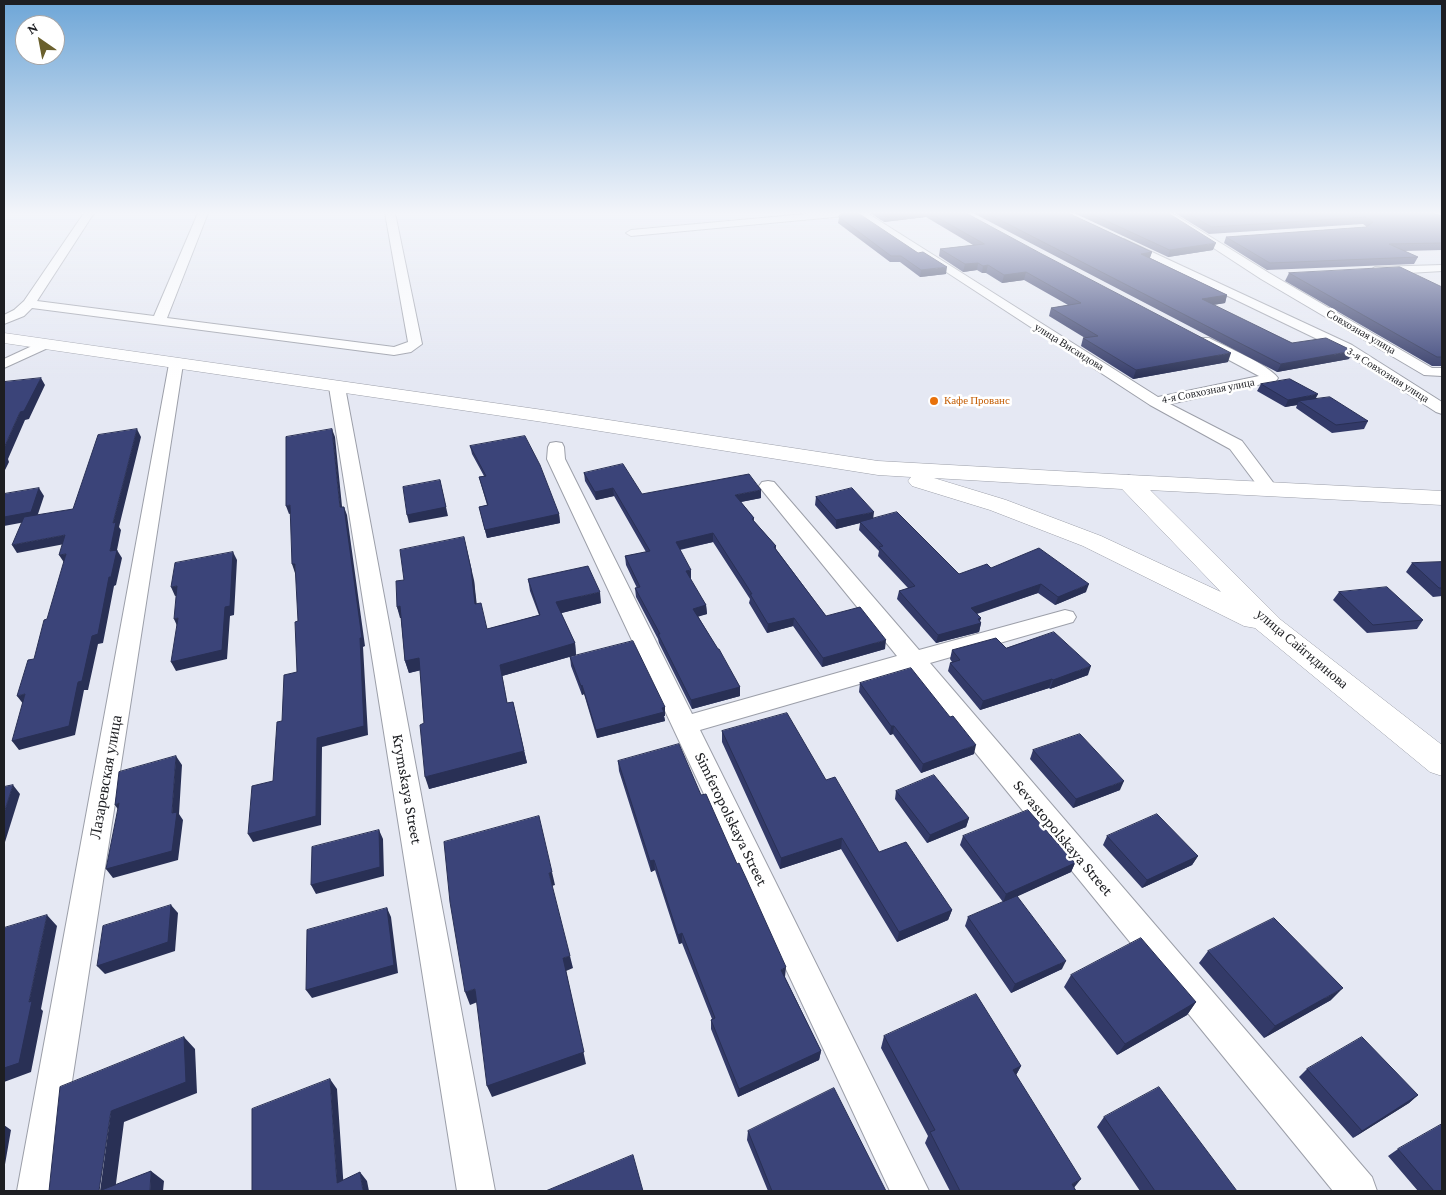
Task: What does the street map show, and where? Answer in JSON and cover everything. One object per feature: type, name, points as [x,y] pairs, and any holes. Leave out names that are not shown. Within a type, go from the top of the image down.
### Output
[{"type":"main road","points":[[4,338],[544,416],[878,468],[1442,498]]},
{"type":"main road","points":[[878,468],[998,504],[1092,541],[1271,627]]},
{"type":"main road","name":"улица Сайгидинова","points":[[1129,482],[1271,627],[1442,763]]},
{"type":"street","points":[[4,320],[19,313],[29,304],[52,269]]},
{"type":"street","points":[[159,321],[180,269]]},
{"type":"street","points":[[29,304],[394,351],[406,349],[415,344],[401,269]]},
{"type":"street","name":"улица Висаидова","points":[[948,269],[1155,402],[1236,445],[1269,489]]},
{"type":"street","name":"3-я Совхозная улица","points":[[1181,269],[1347,348],[1442,408]]},
{"type":"street","name":"Совхозная улица","points":[[1254,269],[1436,372]]},
{"type":"street","points":[[1364,272],[1427,269]]},
{"type":"street","points":[[1265,276],[1292,275]]},
{"type":"street","name":"4-я Совхозная улица","points":[[1155,402],[1271,378],[1260,370],[1190,334]]},
{"type":"street","points":[[4,364],[45,344]]},
{"type":"street","name":"Лазаревская улица","points":[[36,1191],[176,364]]},
{"type":"street","name":"Krymskaya Street","points":[[337,387],[476,1191]]},
{"type":"street","name":"Simferopolskaya Street","points":[[556,447],[556,459],[910,1191]]},
{"type":"street","name":"Sevastopolskaya Street","points":[[768,486],[1358,1191]]},
{"type":"street","points":[[685,725],[1065,617]]},
{"type":"building","points":[[994,269],[1070,269],[1231,353],[1136,370],[1083,338],[1098,336],[1051,308],[1081,303],[1026,272],[1004,275]]},
{"type":"building","points":[[1096,269],[1172,269],[1227,295],[1202,299],[1292,343],[1326,338],[1353,351],[1281,364]]},
{"type":"building","points":[[1404,269],[1442,287],[1442,357],[1437,357],[1289,273]]},
{"type":"building","points":[[41,378],[24,411],[20,412],[4,448],[4,382]]},
{"type":"building","points":[[1290,379],[1318,394],[1288,400],[1261,384]]},
{"type":"building","points":[[1330,397],[1368,421],[1336,425],[1299,401]]},
{"type":"building","points":[[137,429],[113,523],[116,522],[110,551],[117,550],[111,577],[109,577],[98,634],[92,636],[82,681],[78,682],[69,726],[12,741],[25,694],[17,696],[28,660],[34,659],[44,620],[47,619],[66,554],[59,555],[65,535],[12,545],[24,517],[73,509],[98,435]]},
{"type":"building","points":[[332,429],[340,507],[344,507],[362,638],[360,638],[364,726],[317,738],[316,816],[248,834],[252,786],[273,781],[277,722],[282,721],[284,675],[297,672],[295,622],[298,621],[295,564],[292,564],[290,505],[286,506],[286,437]]},
{"type":"building","points":[[525,436],[540,465],[559,514],[485,530],[479,507],[488,505],[479,477],[486,476],[470,446]]},
{"type":"building","points":[[623,464],[642,494],[749,474],[761,490],[735,495],[754,518],[752,519],[776,546],[774,547],[826,616],[860,607],[886,640],[823,658],[794,618],[768,624],[750,594],[752,594],[713,533],[676,542],[691,570],[686,571],[706,605],[693,609],[719,649],[740,687],[691,700],[658,634],[660,634],[635,588],[640,587],[625,556],[650,551],[613,488],[595,492],[584,473]]},
{"type":"building","points":[[440,480],[446,507],[407,515],[403,487]]},
{"type":"building","points":[[39,488],[31,512],[4,517],[4,494]]},
{"type":"building","points":[[852,488],[874,512],[836,520],[816,497]]},
{"type":"building","points":[[897,512],[959,574],[987,564],[991,568],[1039,548],[1089,584],[1058,597],[1041,584],[971,608],[981,618],[978,619],[981,623],[938,635],[899,591],[915,586],[879,547],[883,546],[860,522]]},
{"type":"building","points":[[464,537],[471,569],[475,604],[481,603],[487,629],[540,615],[528,579],[588,566],[600,592],[556,602],[575,643],[500,665],[507,703],[513,702],[524,751],[425,777],[420,725],[424,723],[419,658],[405,661],[400,606],[397,607],[396,581],[404,580],[400,550]]},
{"type":"building","points":[[233,552],[230,606],[225,607],[222,650],[171,662],[178,618],[174,619],[177,586],[171,587],[175,563]]},
{"type":"building","points":[[1442,562],[1442,588],[1439,588],[1412,563]]},
{"type":"building","points":[[1387,587],[1423,620],[1373,625],[1339,592]]},
{"type":"building","points":[[1054,632],[1091,666],[1053,680],[983,701],[950,663],[960,660],[952,650],[996,638],[1006,648]]},
{"type":"building","points":[[633,641],[665,707],[662,708],[664,712],[596,730],[582,685],[570,657]]},
{"type":"building","points":[[911,668],[950,717],[953,716],[976,745],[923,764],[894,726],[891,726],[860,683]]},
{"type":"building","points":[[787,713],[826,780],[835,777],[879,852],[906,842],[952,910],[899,932],[842,838],[781,858],[722,731]]},
{"type":"building","points":[[1080,734],[1124,781],[1076,799],[1033,750]]},
{"type":"building","points":[[679,744],[701,795],[706,794],[737,864],[739,863],[746,878],[786,967],[781,970],[821,1051],[739,1089],[711,1020],[715,1018],[682,933],[678,935],[654,860],[650,861],[618,761]]},
{"type":"building","points":[[176,756],[172,813],[177,812],[172,851],[106,869],[119,803],[115,805],[119,772]]},
{"type":"building","points":[[934,775],[969,818],[930,835],[896,791]]},
{"type":"building","points":[[13,785],[4,813],[4,787]]},
{"type":"building","points":[[1028,810],[1075,863],[1006,894],[963,836]]},
{"type":"building","points":[[1157,814],[1198,856],[1147,880],[1107,836]]},
{"type":"building","points":[[539,816],[552,872],[549,873],[570,956],[563,958],[584,1052],[487,1086],[475,989],[465,992],[450,902],[444,842]]},
{"type":"building","points":[[379,830],[380,867],[311,885],[312,847]]},
{"type":"building","points":[[1017,896],[1066,961],[1015,984],[968,917]]},
{"type":"building","points":[[171,905],[168,942],[97,966],[103,926]]},
{"type":"building","points":[[387,908],[394,965],[306,990],[307,930]]},
{"type":"building","points":[[47,915],[29,1002],[32,1001],[19,1063],[4,1068],[4,928]]},
{"type":"building","points":[[1274,918],[1343,988],[1275,1026],[1208,951]]},
{"type":"building","points":[[1141,938],[1196,1002],[1125,1044],[1071,975]]},
{"type":"building","points":[[976,994],[1021,1066],[1013,1070],[1081,1179],[1072,1184],[1076,1191],[960,1191],[930,1132],[935,1130],[884,1036]]},
{"type":"building","points":[[184,1037],[186,1082],[111,1111],[99,1191],[49,1191],[60,1087]]},
{"type":"building","points":[[1362,1037],[1418,1095],[1362,1131],[1307,1069]]},
{"type":"building","points":[[330,1079],[337,1183],[360,1172],[363,1191],[252,1191],[252,1109]]},
{"type":"building","points":[[1159,1087],[1237,1191],[1155,1191],[1104,1117]]},
{"type":"building","points":[[834,1088],[886,1191],[772,1191],[748,1131]]},
{"type":"building","points":[[1442,1124],[1442,1191],[1434,1191],[1398,1149]]},
{"type":"building","points":[[633,1155],[643,1191],[546,1191]]},
{"type":"building","points":[[151,1171],[150,1191],[99,1191]]},
{"type":"place","name":"Кафе Прованс","points":[[934,401]]}]
